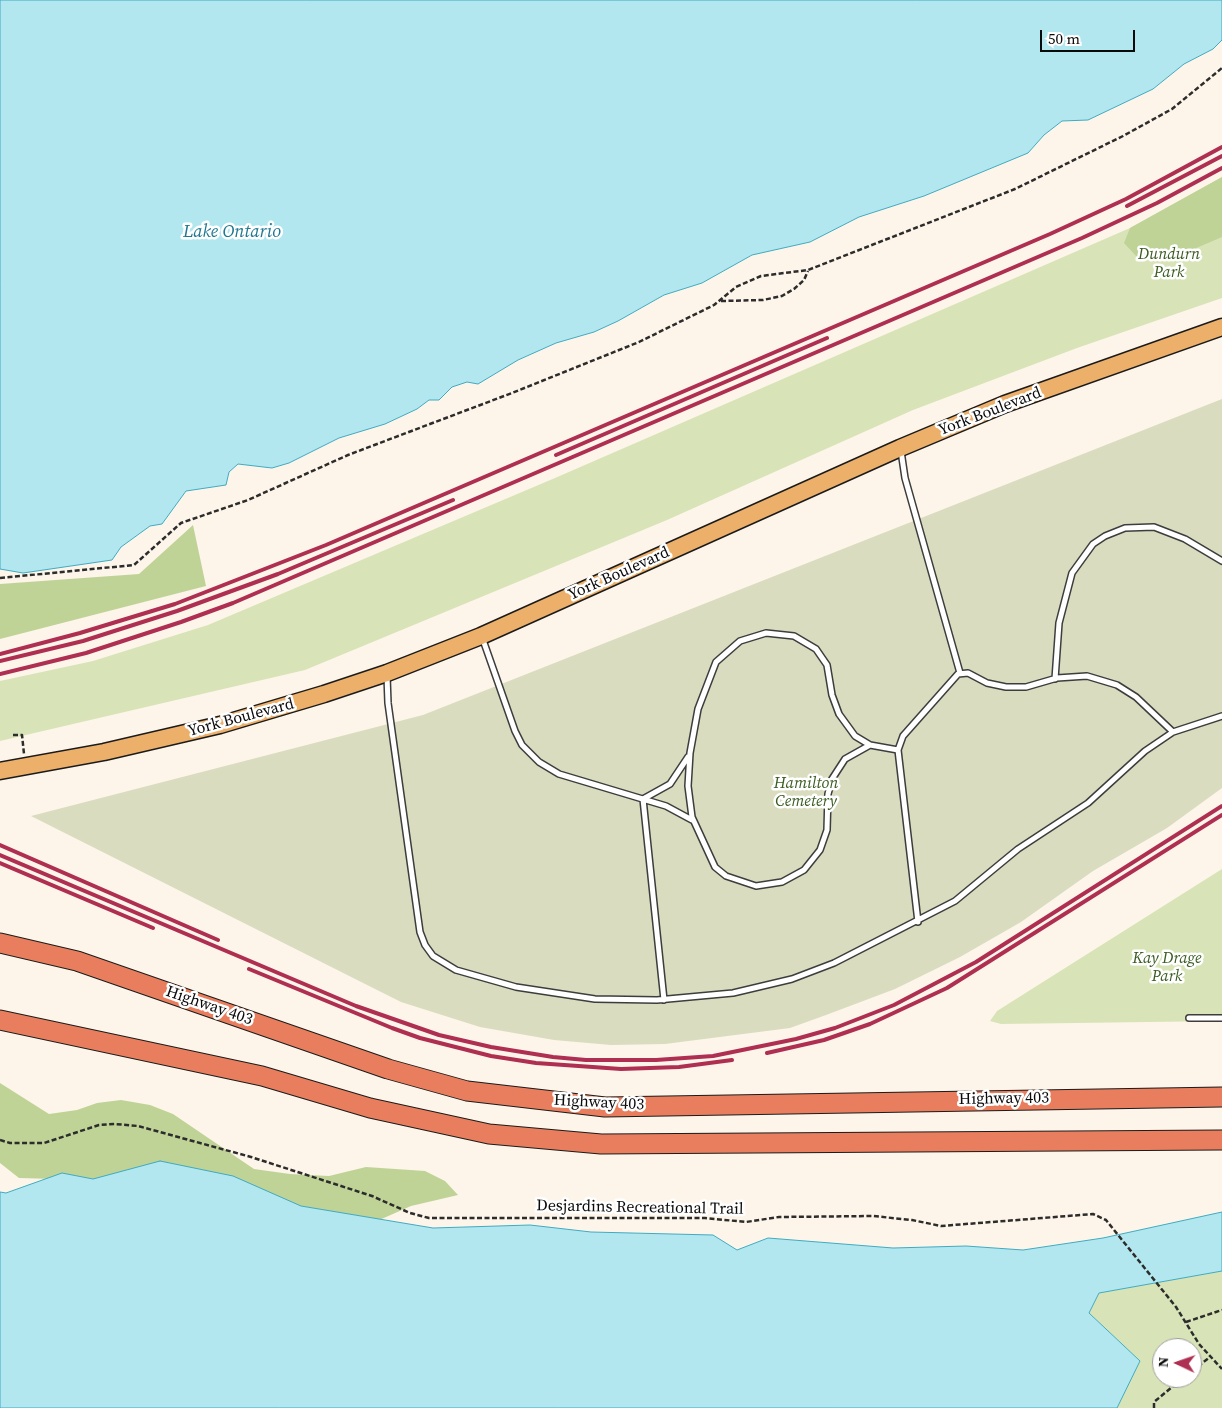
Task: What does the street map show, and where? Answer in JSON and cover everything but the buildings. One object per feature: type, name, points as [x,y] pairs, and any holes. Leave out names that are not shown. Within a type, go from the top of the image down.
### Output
[{"type":"highway","name":"Highway 403","points":[[0,943],[77,961],[388,1069],[467,1091],[605,1106],[1222,1097]]},
{"type":"highway","points":[[0,1020],[262,1076],[370,1108],[489,1134],[601,1144],[1222,1140]]},
{"type":"main road","name":"York Boulevard","points":[[0,771],[104,752],[220,725],[387,673],[481,636],[900,448],[1005,404],[1222,327]]},
{"type":"lane","points":[[900,448],[905,478],[960,673]]},
{"type":"lane","points":[[1055,679],[1059,623],[1072,573],[1093,544],[1105,536],[1125,528],[1154,527],[1185,539],[1222,561]]},
{"type":"lane","points":[[870,745],[845,759],[832,779],[828,794],[827,830],[820,850],[804,870],[782,882],[756,886],[726,876],[715,867],[693,821],[688,786],[690,753],[698,709],[716,662],[740,641],[766,634],[794,636],[816,649],[826,665],[832,695],[839,714],[855,736],[870,745],[898,750]]},
{"type":"lane","points":[[481,636],[514,731],[522,745],[539,762],[560,774],[666,806],[693,821]]},
{"type":"lane","points":[[387,673],[388,703],[420,932],[425,945],[433,956],[456,970],[516,987],[595,1000],[664,1000],[733,993],[792,979],[834,963],[918,922],[955,901],[1018,849],[1088,803],[1145,751],[1173,732],[1222,716]]},
{"type":"lane","points":[[918,922],[898,750],[904,736],[960,673],[968,673],[987,683],[1006,688],[1026,687],[1055,679],[1087,676],[1117,685],[1136,697],[1173,732]]},
{"type":"lane","points":[[643,799],[670,784],[690,753]]},
{"type":"lane","points":[[643,799],[664,1000]]},
{"type":"lane","points":[[1190,1018],[1222,1018]]},
{"type":"path","points":[[0,578],[134,566],[182,523],[248,500],[348,455],[512,393],[639,342],[721,301],[736,287],[761,276],[808,270],[1015,189],[1123,136],[1172,109],[1222,68]]},
{"type":"path","points":[[721,301],[763,300],[782,296],[804,280],[808,270]]},
{"type":"path","points":[[13,735],[22,734],[24,750]]},
{"type":"path","name":"Desjardins Recreational Trail","points":[[0,1140],[10,1143],[44,1144],[99,1125],[138,1126],[251,1157],[372,1196],[410,1213],[429,1218],[686,1218],[746,1222],[779,1217],[873,1216],[912,1220],[941,1226],[1093,1214],[1106,1220],[1160,1288],[1210,1357],[1222,1370]]},
{"type":"path","points":[[1185,1322],[1222,1310]]},
{"type":"path","points":[[1202,1363],[1210,1357]]},
{"type":"path","points":[[1154,1408],[1154,1402],[1171,1388]]},
{"type":"green space","name":"Dundurn Park","points":[[1222,177],[1222,298],[1077,348],[913,410],[667,520],[305,670],[0,741],[0,681],[93,661],[208,625],[555,478],[1130,228]]},
{"type":"green space","points":[[1222,177],[1222,237],[1187,252],[1158,261],[1138,258],[1124,243],[1130,228]]},
{"type":"green space","name":"Hamilton Cemetery","points":[[1222,399],[1222,788],[1167,828],[1093,871],[1021,922],[960,957],[895,989],[790,1028],[665,1044],[611,1045],[554,1040],[480,1027],[401,1002],[31,816],[423,715]]},
{"type":"green space","points":[[193,525],[206,586],[0,639],[0,584],[139,574]]},
{"type":"green space","name":"Kay Drage Park","points":[[1222,869],[1222,1021],[1001,1024],[990,1021],[997,1011]]},
{"type":"green space","points":[[0,1083],[49,1114],[77,1110],[97,1103],[121,1100],[150,1105],[173,1114],[254,1169],[290,1174],[329,1176],[366,1167],[425,1171],[445,1181],[458,1195],[411,1206],[377,1221],[126,1181],[19,1178],[0,1163]]},
{"type":"green space","points":[[1222,1271],[1222,1408],[1117,1408],[1140,1361],[1089,1313],[1099,1293]]},
{"type":"water","name":"Lake Ontario","points":[[0,0],[1222,0],[1222,40],[1213,49],[1184,64],[1153,89],[1088,120],[1062,121],[1044,135],[1028,153],[924,196],[859,217],[810,242],[752,255],[702,283],[664,295],[594,332],[556,343],[518,360],[478,384],[467,382],[452,387],[439,400],[429,400],[417,409],[385,424],[339,438],[289,463],[272,468],[238,464],[229,472],[226,485],[186,491],[162,524],[150,526],[121,547],[112,560],[23,573],[0,569]]},
{"type":"water","points":[[160,1161],[233,1176],[301,1206],[433,1228],[530,1225],[591,1232],[713,1235],[737,1250],[768,1238],[893,1248],[966,1246],[1023,1250],[1103,1238],[1222,1212],[1222,1271],[1099,1293],[1089,1313],[1140,1361],[1117,1408],[0,1408],[0,1192],[6,1193],[62,1173],[93,1179]]},
{"type":"railway","points":[[0,654],[80,633],[175,604],[326,545],[1050,234],[1126,199],[1222,147]]},
{"type":"railway","points":[[1127,206],[1222,156]]},
{"type":"railway","points":[[0,674],[86,653],[233,603],[1082,238],[1157,203],[1222,168]]},
{"type":"railway","points":[[556,455],[827,338]]},
{"type":"railway","points":[[0,661],[83,641],[177,611],[278,574],[453,500]]},
{"type":"railway","points":[[0,855],[356,1006],[439,1035],[491,1047],[553,1057],[586,1060],[656,1060],[713,1056],[796,1039],[835,1028],[894,1005],[976,962],[1222,806]]},
{"type":"railway","points":[[767,1053],[824,1040],[870,1024],[947,988],[1222,815]]},
{"type":"railway","points":[[0,845],[218,940]]},
{"type":"railway","points":[[0,863],[153,928]]},
{"type":"railway","points":[[249,969],[392,1028],[420,1038],[491,1056],[536,1063],[621,1069],[679,1067],[732,1060]]}]
